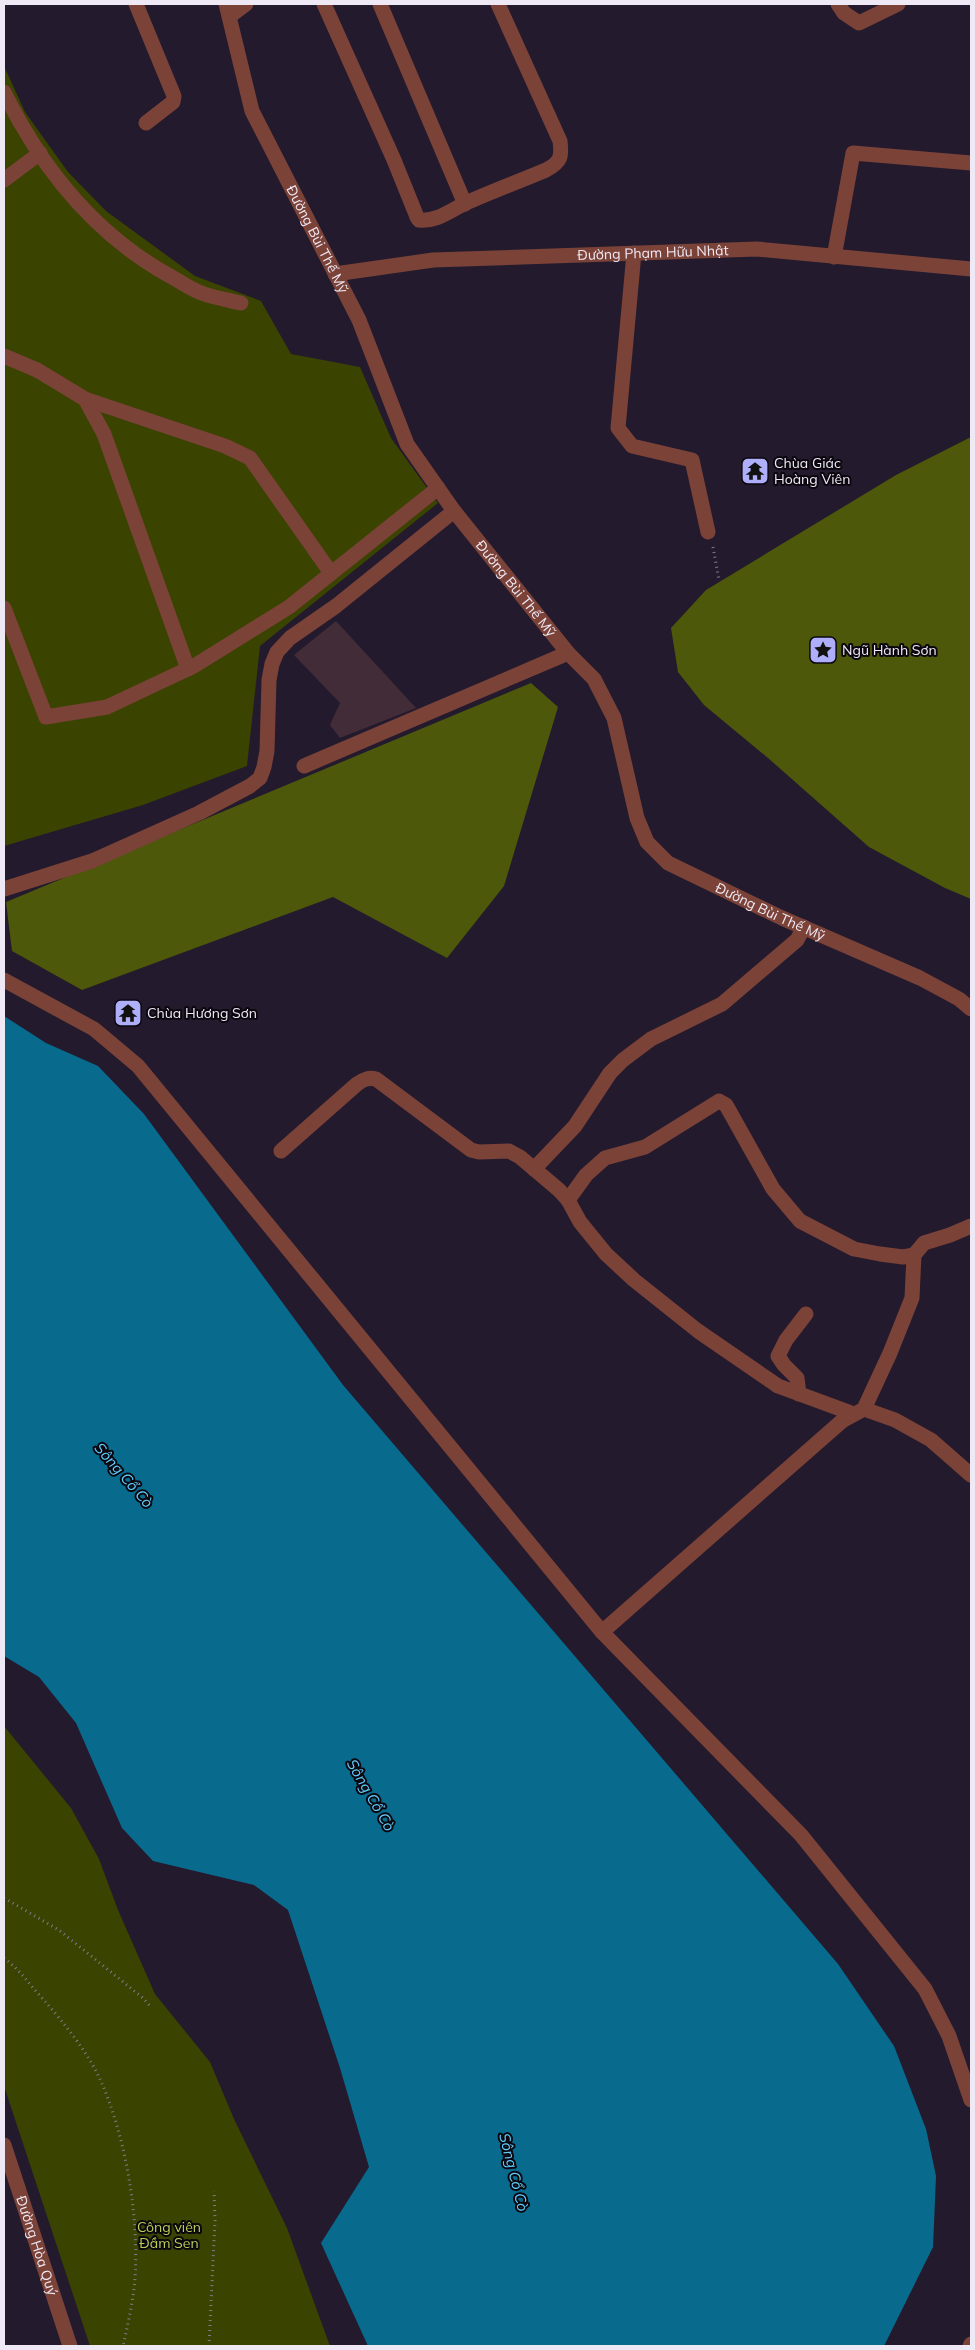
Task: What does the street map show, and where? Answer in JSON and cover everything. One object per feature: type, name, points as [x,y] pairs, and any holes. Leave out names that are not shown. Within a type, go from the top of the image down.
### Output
[{"type":"street","points":[[136,4],[174,96],[173,102],[146,123]]},
{"type":"street","points":[[228,10],[246,4]]},
{"type":"street","points":[[324,4],[394,160],[416,217],[419,220],[440,217],[465,204],[546,170],[558,164],[562,156],[560,141],[498,4]]},
{"type":"street","points":[[380,4],[465,204]]},
{"type":"street","points":[[838,4],[844,13],[859,23],[898,4]]},
{"type":"street","name":"Đường Bùi Thế Mỹ","points":[[228,10],[252,111],[359,320],[408,444],[454,511],[568,653],[594,679],[614,718],[637,818],[647,842],[668,863],[804,928],[920,978],[959,999],[971,1009]]},
{"type":"street","points":[[4,92],[21,126],[78,206],[117,242],[156,268],[202,293],[241,303]]},
{"type":"street","points":[[4,180],[40,153]]},
{"type":"street","points":[[834,257],[853,153],[971,163]]},
{"type":"street","name":"Đường Phạm Hữu Nhật","points":[[335,274],[433,260],[757,250],[971,269]]},
{"type":"street","points":[[634,253],[618,428],[632,446],[692,460],[708,532]]},
{"type":"street","points":[[4,356],[37,370],[85,399],[226,446],[250,458],[331,573]]},
{"type":"street","points":[[85,399],[104,434],[188,669]]},
{"type":"street","points":[[4,608],[46,717],[107,708],[188,669],[289,607],[438,488]]},
{"type":"street","points":[[4,890],[92,861],[199,813],[250,786],[260,778],[267,751],[269,680],[272,664],[277,652],[290,638],[336,606],[454,511]]},
{"type":"street","points":[[304,766],[568,653]]},
{"type":"street","points":[[534,1169],[575,1126],[610,1073],[623,1060],[658,1036],[722,1004],[797,940],[804,928]]},
{"type":"street","points":[[4,980],[94,1030],[138,1066],[602,1632],[801,1835],[925,1989],[949,2036],[971,2100]]},
{"type":"street","points":[[281,1151],[342,1096],[363,1080],[371,1077],[376,1079],[471,1150],[479,1152],[509,1151],[534,1169],[568,1200],[580,1222],[593,1238],[634,1280],[698,1331],[757,1373],[778,1386],[798,1394],[896,1420],[931,1440],[971,1475]]},
{"type":"street","points":[[568,1200],[586,1175],[605,1158],[645,1147],[719,1101],[726,1105],[773,1188],[800,1221],[854,1249],[903,1257],[914,1255]]},
{"type":"street","points":[[602,1632],[842,1422],[859,1411],[890,1353],[912,1298],[914,1255],[924,1243],[950,1236],[971,1226]]},
{"type":"street","points":[[798,1394],[797,1378],[778,1356],[786,1340],[806,1314]]},
{"type":"street","name":"Đường Hòa Quý","points":[[4,2145],[10,2184],[70,2346]]},
{"type":"path","points":[[715,554],[719,580]]},
{"type":"path","points":[[4,1898],[59,1930],[144,1998],[150,2006]]},
{"type":"path","points":[[4,1958],[12,1964],[63,2022],[99,2078],[116,2122],[130,2192],[136,2242],[135,2280],[130,2317],[122,2346]]},
{"type":"path","points":[[209,2346],[215,2220],[214,2192]]},
{"type":"green space","points":[[4,66],[25,112],[68,172],[106,211],[195,276],[261,301],[291,354],[360,367],[391,438],[438,503],[260,646],[247,766],[143,805],[4,846]]},
{"type":"green space","name":"Ngũ Hành Sơn","points":[[971,438],[971,899],[945,888],[869,847],[768,758],[704,705],[678,672],[671,628],[706,590],[896,475]]},
{"type":"green space","points":[[531,683],[558,707],[504,886],[447,958],[333,897],[82,990],[12,951],[6,902]]},
{"type":"green space","name":"Công viên Đầm Sen","points":[[4,1726],[71,1808],[99,1859],[118,1910],[155,1994],[210,2062],[234,2119],[287,2228],[330,2346],[90,2346],[4,2086]]},
{"type":"water","name":"Sông Cổ Cò","points":[[4,1016],[46,1043],[98,1066],[144,1114],[343,1385],[838,1964],[894,2046],[926,2129],[936,2176],[933,2247],[884,2346],[368,2346],[321,2243],[369,2167],[340,2068],[288,1910],[254,1885],[153,1861],[122,1828],[76,1723],[39,1677],[4,1656]]},
{"type":"building","points":[[336,621],[416,708],[340,738],[330,725],[340,703],[294,655]]},
{"type":"place","name":"Chùa Giác Hoàng Viên","points":[[755,471]]},
{"type":"place","name":"Ngũ Hành Sơn","points":[[823,650]]},
{"type":"place","name":"Chùa Hương Sơn","points":[[128,1013]]}]
